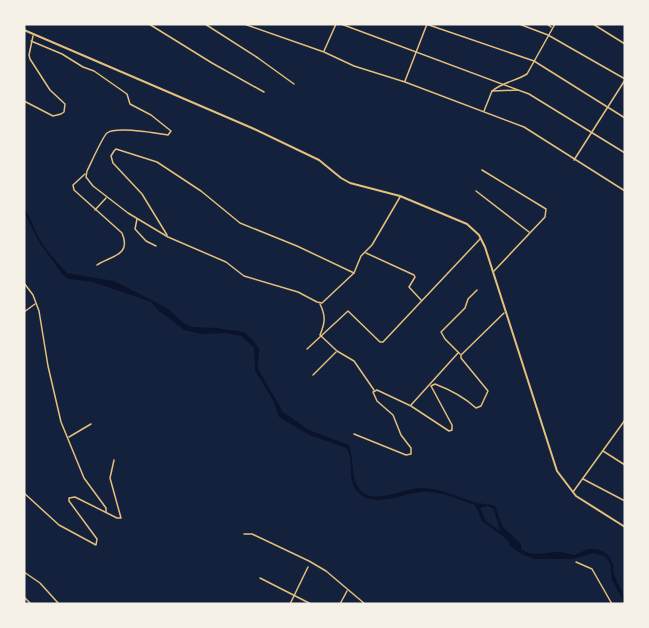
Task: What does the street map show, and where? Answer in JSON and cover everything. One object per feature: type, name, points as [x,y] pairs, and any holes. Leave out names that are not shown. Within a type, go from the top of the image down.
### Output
[{"type":"main road","points":[[24,30],[252,128],[319,160],[350,183],[400,196],[467,224],[481,238],[555,466],[572,492],[625,527]]},
{"type":"street","points":[[149,24],[264,92]]},
{"type":"street","points":[[205,24],[294,84]]},
{"type":"street","points":[[244,24],[524,127],[625,191]]},
{"type":"street","points":[[324,52],[336,24]]},
{"type":"street","points":[[340,24],[519,89],[625,153]]},
{"type":"street","points":[[405,82],[426,24],[534,61],[625,118]]},
{"type":"street","points":[[519,24],[548,35],[625,80],[574,160]]},
{"type":"street","points":[[547,24],[552,27]]},
{"type":"street","points":[[484,111],[492,91],[527,74],[555,24]]},
{"type":"street","points":[[593,24],[625,44]]},
{"type":"street","points":[[24,101],[53,116],[61,114],[65,108],[65,104],[50,90],[30,59],[34,35]]},
{"type":"street","points":[[32,41],[62,54],[83,68],[94,71],[127,94],[130,104],[151,115],[171,131],[168,135],[124,130],[107,133],[86,174],[73,188],[94,210],[122,233],[125,241],[122,251],[113,259],[104,260],[97,265]]},
{"type":"street","points":[[492,91],[519,89]]},
{"type":"street","points":[[168,237],[142,194],[113,163],[111,156],[116,149],[150,158],[201,191],[240,222],[354,273]]},
{"type":"street","points":[[482,170],[546,209],[545,217],[493,272]]},
{"type":"street","points":[[86,174],[89,182],[106,197],[168,237],[226,262],[244,276],[298,292],[320,303],[325,315],[320,335]]},
{"type":"street","points":[[476,191],[529,232]]},
{"type":"street","points":[[320,303],[354,273],[361,256],[372,245],[400,196]]},
{"type":"street","points":[[94,210],[106,197]]},
{"type":"street","points":[[137,218],[135,229],[146,241],[156,246]]},
{"type":"street","points":[[307,349],[348,311],[382,342],[481,238]]},
{"type":"street","points":[[365,252],[414,275],[408,288],[422,301]]},
{"type":"street","points":[[24,283],[33,295],[41,317],[46,357],[68,437],[84,478],[106,508],[106,513]]},
{"type":"street","points":[[374,390],[411,406],[450,431],[452,425],[431,389],[432,385],[463,396],[476,408],[481,406],[488,391],[441,332],[465,308],[468,299],[477,290]]},
{"type":"street","points":[[24,312],[35,304]]},
{"type":"street","points":[[411,406],[460,354],[505,312]]},
{"type":"street","points":[[320,335],[337,351],[354,361],[374,390],[374,397],[393,415],[401,435],[411,448],[411,454],[406,455],[354,434]]},
{"type":"street","points":[[313,375],[337,351]]},
{"type":"street","points":[[572,492],[625,420]]},
{"type":"street","points":[[68,437],[91,424]]},
{"type":"street","points":[[602,451],[625,465]]},
{"type":"street","points":[[24,493],[59,525],[94,545],[98,543],[97,539],[69,498],[75,497],[117,518],[121,516],[112,494],[110,478],[114,459]]},
{"type":"street","points":[[582,479],[625,501]]},
{"type":"street","points":[[244,534],[252,534],[309,561],[365,604]]},
{"type":"street","points":[[576,562],[592,569],[612,604]]},
{"type":"street","points":[[290,604],[308,567]]},
{"type":"street","points":[[24,572],[40,583],[59,604]]},
{"type":"street","points":[[260,578],[311,604]]},
{"type":"street","points":[[340,604],[348,590]]},
{"type":"street","points":[[24,597],[31,604]]},
{"type":"water","points":[[24,208],[43,245],[67,273],[114,281],[167,308],[185,324],[194,327],[244,332],[259,349],[258,369],[283,412],[309,430],[349,445],[354,477],[364,493],[376,497],[418,488],[441,491],[477,503],[495,506],[503,527],[526,552],[535,554],[561,552],[575,555],[593,549],[602,551],[611,560],[625,604],[612,580],[610,563],[606,557],[594,553],[572,559],[535,559],[521,554],[510,546],[509,541],[482,521],[475,505],[442,494],[421,492],[383,500],[365,497],[358,492],[352,482],[350,458],[346,448],[309,435],[279,417],[273,400],[255,371],[254,348],[241,336],[226,333],[201,334],[184,330],[151,302],[93,282],[68,279],[39,242]],"holes":[[[488,506],[494,509],[500,531],[486,521],[480,508]]]}]
